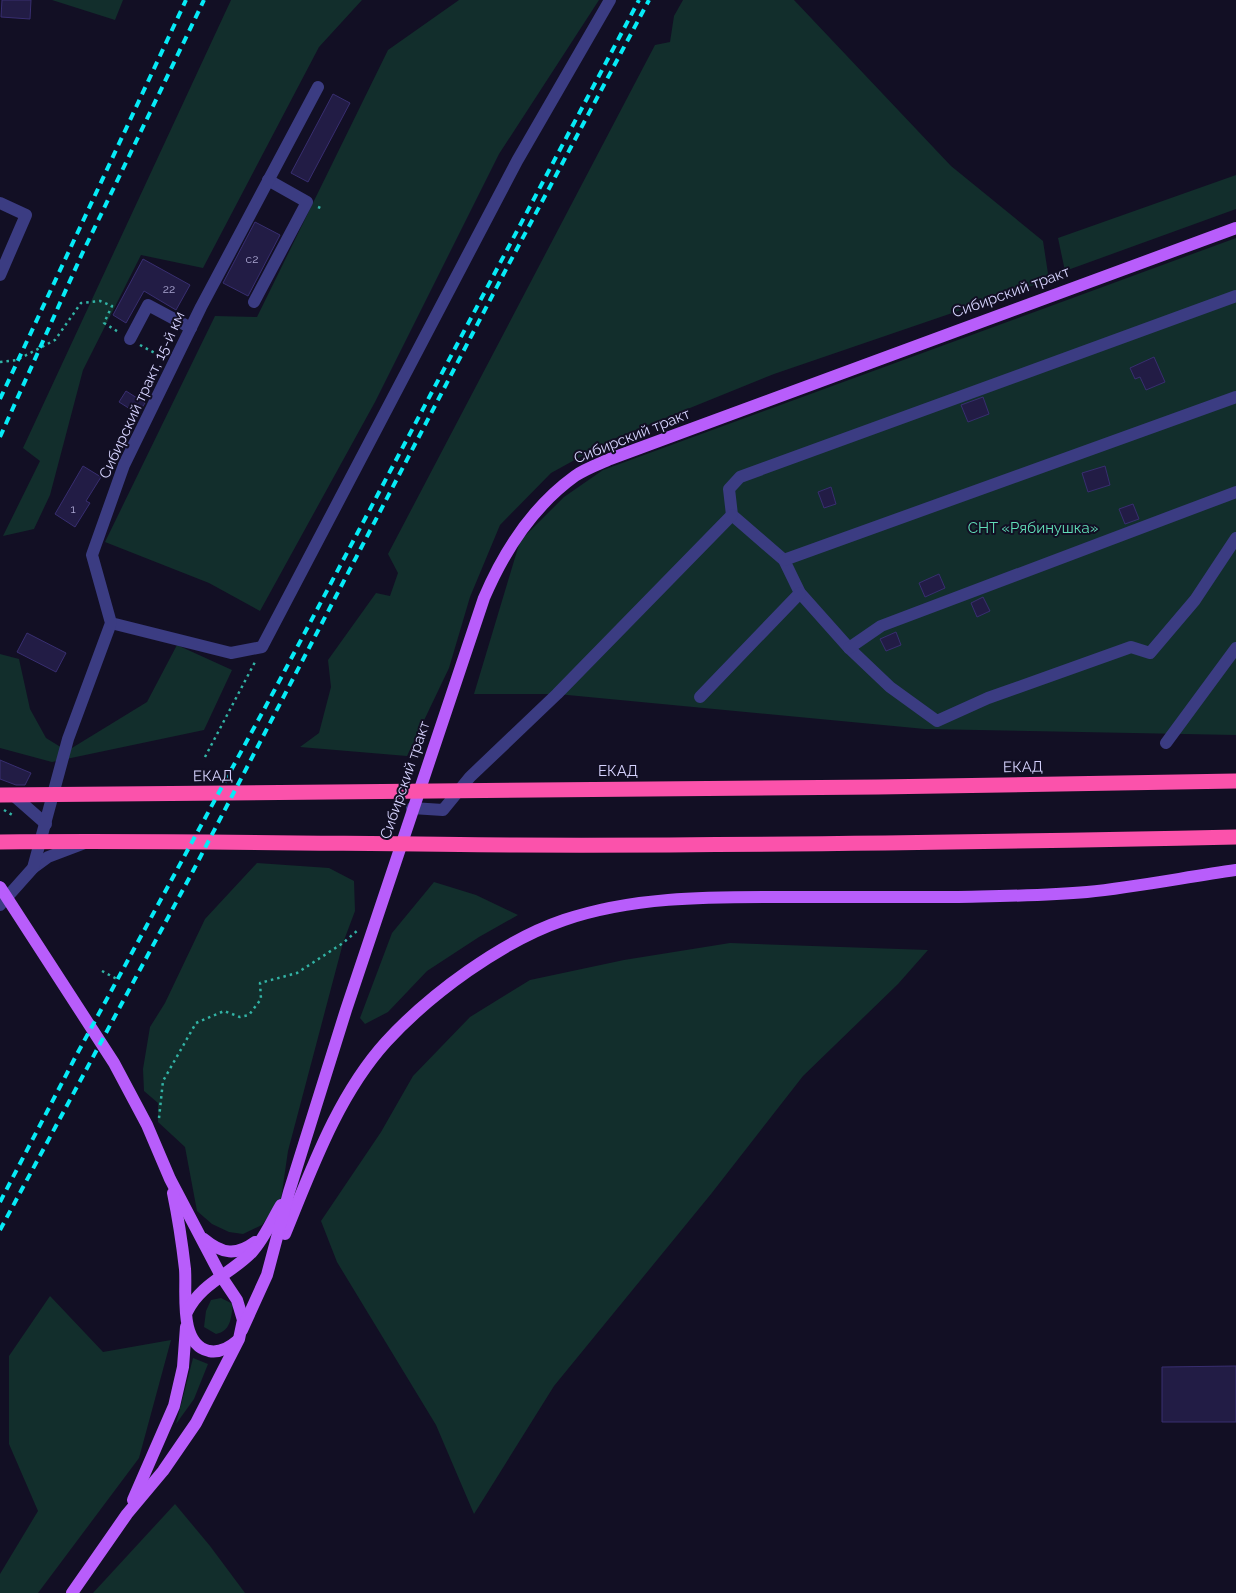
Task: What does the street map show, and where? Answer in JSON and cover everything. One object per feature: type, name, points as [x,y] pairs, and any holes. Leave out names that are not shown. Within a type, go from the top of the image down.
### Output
[{"type":"highway","name":"ЕКАД","points":[[6,795],[520,789],[878,788],[1236,781]]},
{"type":"highway","points":[[0,842],[139,840],[515,845],[1236,837]]},
{"type":"main road","name":"Сибирский тракт","points":[[72,1593],[127,1514],[163,1471],[196,1423],[241,1335],[267,1275],[289,1192],[412,808],[484,598],[498,566],[529,520],[576,475],[619,456],[1236,228]]},
{"type":"main road","points":[[267,1275],[319,1151],[356,1084],[384,1043],[424,1004],[446,986],[517,942],[562,920],[610,908],[694,898],[955,896],[1087,892],[1236,870]]},
{"type":"main road","points":[[0,886],[4,902],[114,1063],[147,1125],[170,1179],[221,1276],[233,1294],[241,1313],[241,1335],[222,1350],[208,1350],[193,1339],[186,1316],[185,1269],[170,1179]]},
{"type":"main road","name":"Сибирский тракт","points":[[127,1514],[174,1406],[183,1367],[186,1316],[194,1298],[252,1252],[289,1192]]},
{"type":"main road","points":[[202,1237],[218,1250],[232,1253],[246,1248],[264,1234]]},
{"type":"main road","points":[[202,1290],[220,1288],[233,1294]]},
{"type":"street","points":[[33,868],[68,739],[111,622],[231,653],[262,648],[517,161],[610,0]]},
{"type":"street","name":"Сибирский тракт, 15-й км","points":[[111,622],[92,555],[124,465],[191,328],[318,87]]},
{"type":"street","points":[[254,302],[307,202],[268,180]]},
{"type":"street","points":[[0,203],[26,214],[0,275]]},
{"type":"street","points":[[1236,296],[740,477],[729,489],[732,515],[784,560],[800,593],[849,648],[890,687],[937,721],[988,698],[1130,647],[1150,653],[1195,600],[1236,538]]},
{"type":"street","points":[[130,339],[148,304],[191,328]]},
{"type":"street","points":[[784,560],[1236,397]]},
{"type":"street","points":[[849,648],[881,626],[1236,492]]},
{"type":"street","points":[[412,808],[443,810],[470,776],[557,694],[732,515]]},
{"type":"street","points":[[700,697],[800,593]]},
{"type":"street","points":[[1166,743],[1236,648]]},
{"type":"street","points":[[6,795],[46,824]]},
{"type":"street","points":[[4,902],[33,868],[48,857],[97,839]]},
{"type":"path","points":[[0,362],[16,360],[55,340],[81,303],[100,301],[111,305]]},
{"type":"path","points":[[205,757],[262,648]]},
{"type":"path","points":[[153,1115],[158,1122],[163,1081],[196,1023],[224,1011],[240,1017],[249,1015],[261,999],[260,983],[297,973],[343,943],[361,924]]},
{"type":"path","points":[[102,971],[117,979]]},
{"type":"green space","points":[[52,0],[123,0],[115,20]]},
{"type":"green space","points":[[231,0],[362,0],[319,47],[203,268],[141,255],[83,370],[50,495],[34,529],[3,536],[40,461],[23,448]]},
{"type":"green space","points":[[459,0],[599,0],[499,154],[375,402],[260,611],[209,583],[105,542],[215,316],[257,317],[388,50]]},
{"type":"green space","points":[[683,0],[794,0],[951,166],[1043,241],[1049,280],[774,374],[611,440],[551,473],[500,525],[470,597],[449,668],[407,756],[300,747],[319,733],[331,687],[328,660],[376,593],[390,596],[398,573],[388,554],[655,45],[670,42],[674,16]]},
{"type":"green space","points":[[1236,175],[1236,209],[1065,271],[1058,238]]},
{"type":"green space","name":"СНТ «Рябинушка»","points":[[1236,238],[1236,735],[925,729],[557,694],[474,694],[520,541],[564,497],[603,470]]},
{"type":"green space","points":[[177,645],[232,670],[204,730],[52,762],[0,748],[0,654],[19,659],[30,709],[46,738],[67,751],[147,702]]},
{"type":"green space","points":[[257,863],[329,868],[354,881],[355,911],[343,943],[288,1151],[281,1199],[262,1225],[243,1234],[229,1232],[212,1224],[197,1211],[185,1147],[158,1122],[158,1103],[144,1091],[143,1069],[150,1027],[165,1003],[205,919]]},
{"type":"green space","points":[[434,882],[476,895],[518,915],[479,937],[427,971],[388,1012],[365,1024],[360,1018],[392,933]]},
{"type":"green space","points":[[730,943],[928,950],[898,984],[803,1076],[711,1194],[554,1386],[474,1514],[436,1425],[337,1262],[321,1221],[381,1132],[413,1076],[470,1017],[530,980],[624,960]]},
{"type":"green space","points":[[50,1296],[103,1352],[171,1340],[139,1458],[38,1593],[0,1593],[0,1574],[38,1511],[9,1444],[9,1356]]},
{"type":"green space","points":[[221,1298],[233,1304],[231,1319],[225,1330],[216,1334],[204,1327],[206,1311],[211,1300]]},
{"type":"green space","points":[[193,1358],[208,1364],[194,1399],[176,1424]]},
{"type":"green space","points":[[175,1504],[210,1546],[245,1593],[93,1593]]},
{"type":"building","points":[[2,0],[31,0],[30,19],[1,17]]},
{"type":"building","points":[[333,94],[350,103],[308,182],[291,173]]},
{"type":"building","points":[[255,222],[280,235],[248,296],[223,283]]},
{"type":"building","points":[[143,259],[190,285],[176,310],[144,291],[126,323],[113,315]]},
{"type":"building","points":[[1154,357],[1165,382],[1146,390],[1140,377],[1135,379],[1130,368]]},
{"type":"building","points":[[126,391],[145,403],[138,414],[119,402]]},
{"type":"building","points":[[983,397],[989,414],[968,422],[961,405]]},
{"type":"building","points":[[83,466],[101,477],[86,501],[90,503],[75,527],[55,514]]},
{"type":"building","points":[[1105,466],[1110,485],[1088,492],[1082,473]]},
{"type":"building","points":[[831,487],[836,504],[824,508],[818,492]]},
{"type":"building","points":[[1133,504],[1139,519],[1125,524],[1119,509]]},
{"type":"building","points":[[939,574],[945,588],[925,597],[919,583]]},
{"type":"building","points":[[983,597],[990,611],[977,617],[971,603]]},
{"type":"building","points":[[896,632],[901,645],[886,651],[880,639]]},
{"type":"building","points":[[27,633],[66,653],[56,672],[17,652]]},
{"type":"building","points":[[0,760],[31,773],[25,785],[16,785],[0,779]]},
{"type":"building","points":[[1236,1366],[1236,1422],[1162,1422],[1162,1367]]},
{"type":"railway","points":[[0,399],[186,0]]},
{"type":"railway","points":[[0,437],[82,254],[204,0]]},
{"type":"railway","points":[[0,1202],[77,1054],[274,691],[639,0]]},
{"type":"railway","points":[[0,1230],[193,871],[502,277],[649,0]]}]
